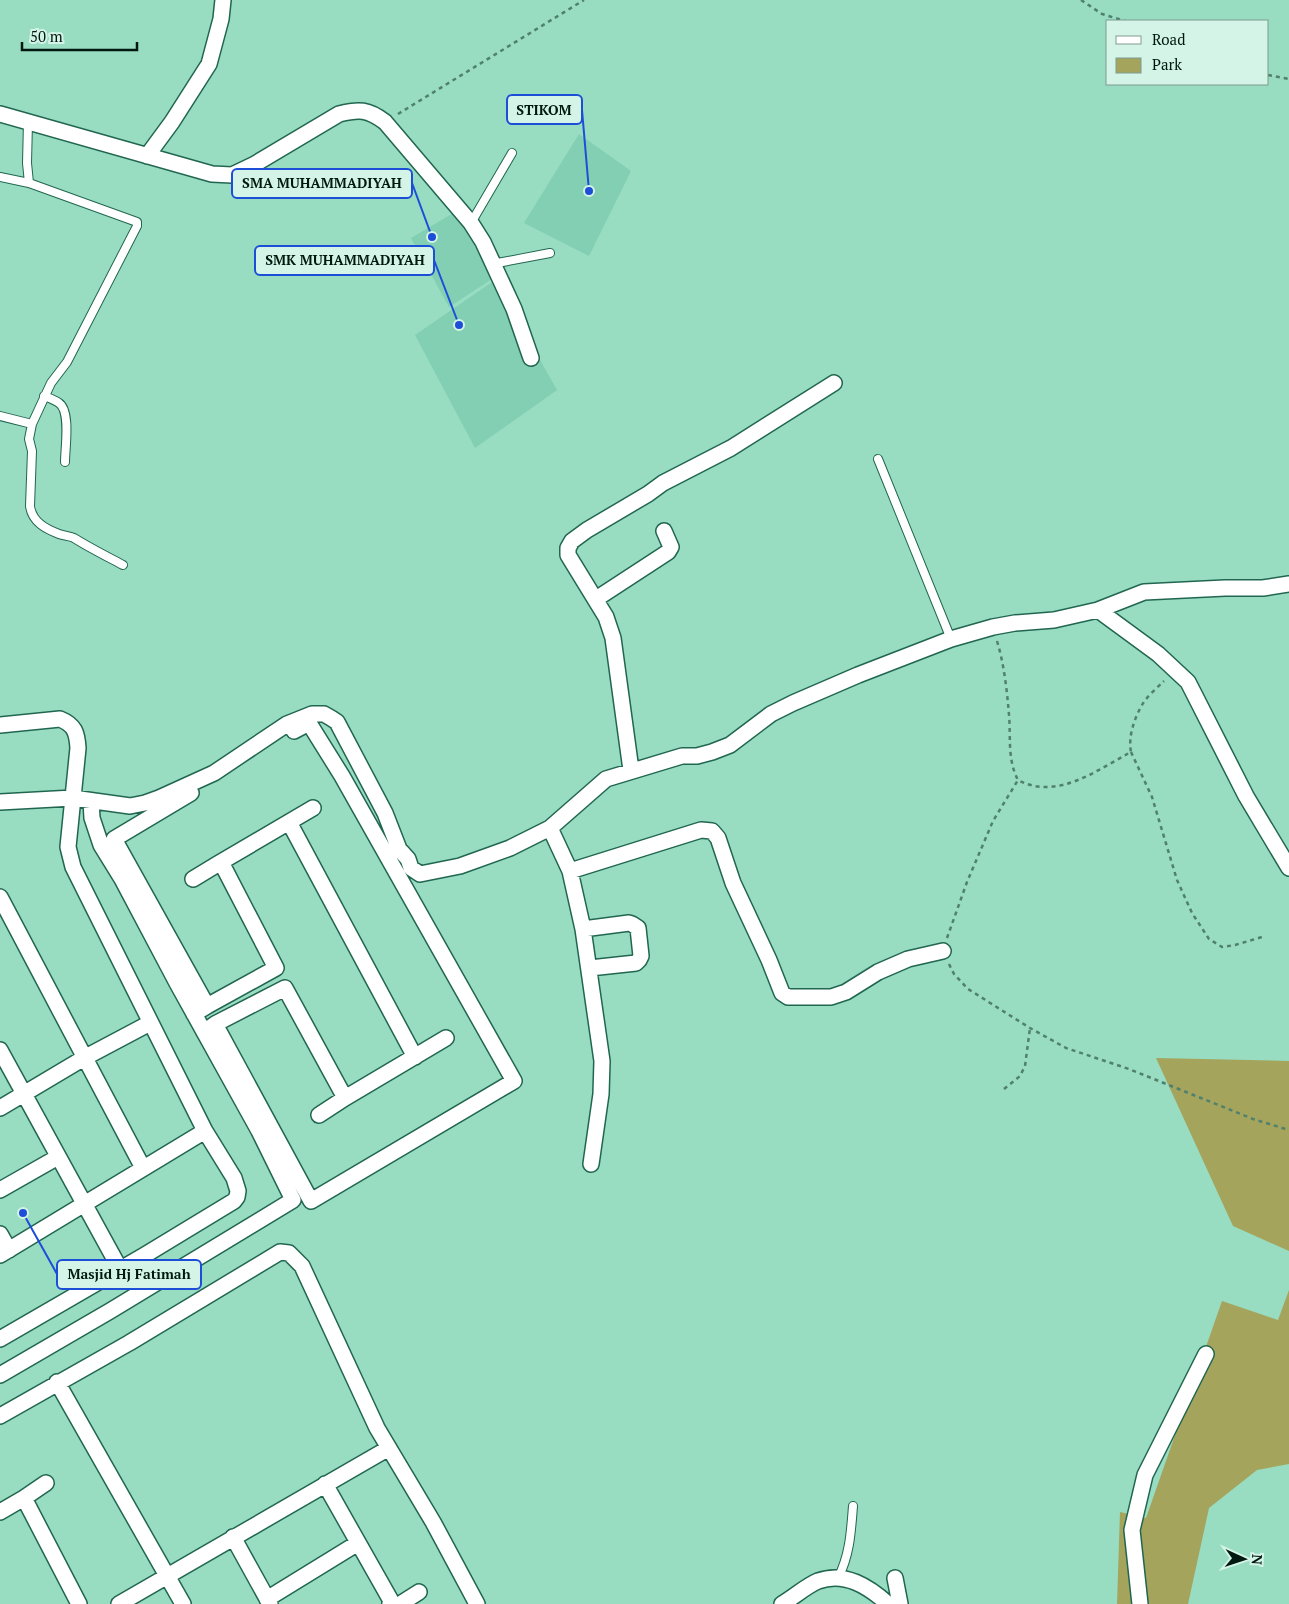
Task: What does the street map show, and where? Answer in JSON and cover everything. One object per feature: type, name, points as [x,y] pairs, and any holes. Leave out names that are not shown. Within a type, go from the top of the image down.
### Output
[{"type":"street","points":[[147,156],[172,122],[209,64],[221,19],[223,0]]},
{"type":"street","points":[[0,114],[212,174],[232,175],[256,164],[339,114],[355,110],[373,114],[385,122],[471,223],[483,242],[514,309],[531,358]]},
{"type":"street","points":[[631,770],[613,638],[606,617],[568,555],[568,548],[572,541],[587,530],[648,494],[663,482],[731,448],[834,383]]},
{"type":"street","points":[[596,599],[668,552],[671,547],[664,531]]},
{"type":"street","points":[[0,802],[73,798],[130,806],[144,803],[214,773],[287,724],[312,714],[324,714],[337,722],[385,813],[399,849],[408,859],[411,868],[420,874],[460,866],[510,848],[550,828],[606,779],[682,756],[697,756],[730,745],[771,714],[792,703],[951,639],[993,627],[1054,620],[1098,610],[1144,592],[1262,588],[1289,584]]},
{"type":"street","points":[[1098,610],[1158,654],[1188,682],[1246,796],[1289,868]]},
{"type":"street","points":[[0,725],[60,719],[68,722],[74,729],[77,738],[68,847],[73,867],[204,1131],[234,1178],[238,1191],[237,1197],[221,1209],[0,1339]]},
{"type":"street","points":[[0,1375],[293,1200],[209,1028],[207,1006],[114,839],[309,723],[347,784],[514,1081],[311,1201],[209,1028]]},
{"type":"street","points":[[91,800],[92,818],[101,845],[122,879],[207,1006],[230,1016]]},
{"type":"street","points":[[193,879],[313,808]]},
{"type":"street","points":[[289,822],[415,1057]]},
{"type":"street","points":[[550,828],[570,871],[583,929],[602,1061],[591,1164]]},
{"type":"street","points":[[570,871],[701,830],[712,830],[718,838],[733,883],[769,960],[782,993],[788,997],[831,998],[846,992],[878,972],[908,959],[943,952]]},
{"type":"street","points":[[221,862],[285,988],[345,1098]]},
{"type":"street","points":[[1,900],[143,1168]]},
{"type":"street","points":[[583,929],[629,923],[638,928],[641,956],[636,963],[590,968]]},
{"type":"street","points":[[207,1006],[276,968]]},
{"type":"street","points":[[209,1028],[285,988]]},
{"type":"street","points":[[0,1108],[84,1058],[150,1023]]},
{"type":"street","points":[[319,1115],[446,1038]]},
{"type":"street","points":[[0,1050],[120,1269]]},
{"type":"street","points":[[0,1234],[4,1252],[204,1131]]},
{"type":"street","points":[[0,1190],[58,1156]]},
{"type":"street","points":[[0,1416],[57,1382],[129,1343],[280,1252],[289,1253],[302,1266],[376,1428],[432,1522],[477,1604]]},
{"type":"street","points":[[1140,1604],[1132,1530],[1144,1475],[1206,1354]]},
{"type":"street","points":[[57,1382],[183,1604]]},
{"type":"street","points":[[118,1604],[389,1448]]},
{"type":"street","points":[[0,1512],[46,1484]]},
{"type":"street","points":[[325,1484],[390,1599],[390,1604]]},
{"type":"street","points":[[24,1498],[79,1604]]},
{"type":"street","points":[[233,1537],[268,1602],[358,1543]]},
{"type":"street","points":[[782,1604],[817,1582],[838,1578],[872,1590],[888,1604]]},
{"type":"street","points":[[895,1578],[900,1604]]},
{"type":"street","points":[[400,1604],[419,1592]]},
{"type":"lane","points":[[28,122],[27,163],[29,183]]},
{"type":"lane","points":[[471,223],[512,153]]},
{"type":"lane","points":[[0,177],[29,183],[136,221],[138,226],[67,362],[44,396],[32,424],[29,439],[32,451],[31,514],[41,525],[60,534],[72,537],[89,548],[122,564]]},
{"type":"lane","points":[[492,264],[550,252]]},
{"type":"lane","points":[[44,396],[61,403],[65,411],[65,462]]},
{"type":"lane","points":[[0,416],[32,424]]},
{"type":"lane","points":[[878,459],[951,639]]},
{"type":"lane","points":[[838,1578],[850,1542],[853,1506]]},
{"type":"path","points":[[385,122],[584,0]]},
{"type":"path","points":[[1081,0],[1102,14],[1122,20]]},
{"type":"path","points":[[1269,75],[1289,78]]},
{"type":"path","points":[[993,627],[1005,682],[1009,716],[1010,760],[1018,780],[1026,785],[1035,787],[1059,786],[1079,780],[1131,752]]},
{"type":"path","points":[[1176,670],[1142,705],[1129,742],[1131,752],[1152,797],[1177,880],[1192,913],[1209,939],[1222,947],[1262,937]]},
{"type":"path","points":[[1018,780],[993,821],[967,882],[944,944],[943,952],[954,974],[968,989],[1066,1048],[1129,1069],[1253,1120],[1289,1130]]},
{"type":"path","points":[[1004,1089],[1020,1076],[1028,1050],[1030,1028]]},
{"type":"shaded area","points":[[579,134],[631,171],[589,256],[524,223]]},
{"type":"shaded area","points":[[455,212],[495,277],[449,307],[411,238]]},
{"type":"shaded area","points":[[495,280],[557,390],[475,448],[415,335]]},
{"type":"green space","points":[[1156,1058],[1289,1061],[1289,1251],[1233,1226]]},
{"type":"green space","points":[[1289,1290],[1289,1464],[1257,1470],[1209,1508],[1188,1604],[1117,1604],[1120,1512],[1146,1518],[1222,1301],[1278,1320]]},
{"type":"place","name":"STIKOM","points":[[589,191]]},
{"type":"place","name":"SMA MUHAMMADIYAH","points":[[432,237]]},
{"type":"place","name":"SMK MUHAMMADIYAH","points":[[459,325]]},
{"type":"place","name":"Masjid Hj Fatimah","points":[[23,1213]]}]
